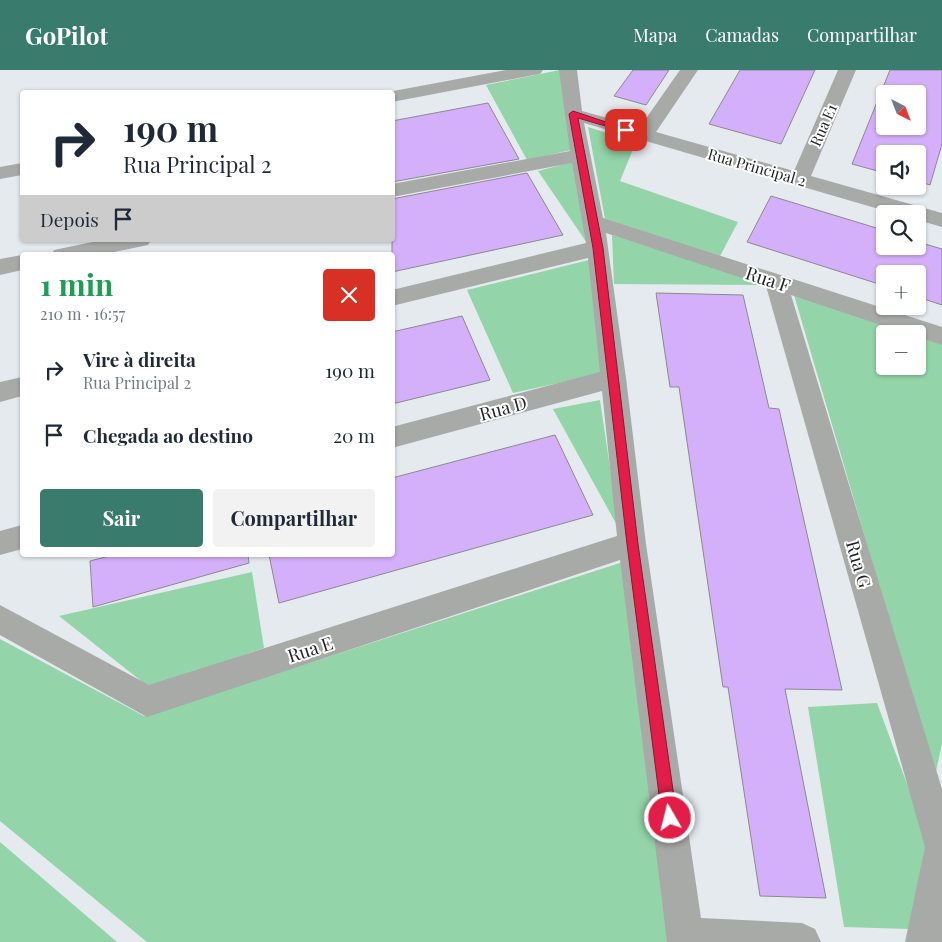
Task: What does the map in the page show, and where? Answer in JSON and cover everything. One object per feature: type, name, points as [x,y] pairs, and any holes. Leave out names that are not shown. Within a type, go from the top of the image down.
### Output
[{"type":"street","points":[[395,96],[534,70]]},
{"type":"street","points":[[568,70],[573,114],[596,235],[632,544],[686,939],[802,942]]},
{"type":"street","points":[[644,135],[689,70]]},
{"type":"street","name":"Rua E1","points":[[800,179],[847,70]]},
{"type":"street","name":"Rua Principal 2","points":[[573,114],[800,179],[940,212]]},
{"type":"street","points":[[395,190],[581,154]]},
{"type":"street","points":[[0,173],[20,169]]},
{"type":"street","points":[[395,297],[596,235]]},
{"type":"street","name":"Rua F","points":[[596,235],[776,282],[942,336]]},
{"type":"street","points":[[78,252],[130,242]]},
{"type":"street","points":[[0,267],[20,263]]},
{"type":"street","name":"Rua G","points":[[776,282],[942,847]]},
{"type":"street","name":"Rua D","points":[[395,437],[614,378]]},
{"type":"street","points":[[0,392],[20,387]]},
{"type":"street","points":[[0,543],[20,538]]},
{"type":"street","name":"Rua E","points":[[0,619],[147,701],[632,544]]},
{"type":"street","points":[[924,942],[942,847]]},
{"type":"green space","points":[[560,70],[571,150],[527,160],[486,85]]},
{"type":"green space","points":[[588,127],[636,142],[620,181],[738,222],[720,256],[605,219]]},
{"type":"green space","points":[[573,162],[587,243],[538,171]]},
{"type":"green space","points":[[612,235],[768,285],[614,284]]},
{"type":"green space","points":[[589,260],[604,373],[513,393],[467,290]]},
{"type":"green space","points":[[794,295],[886,325],[876,325],[876,375],[926,375],[926,338],[942,343],[942,744],[935,776]]},
{"type":"green space","points":[[600,400],[619,529],[553,409]]},
{"type":"green space","points":[[623,562],[673,942],[147,942],[0,821],[0,639],[144,716]]},
{"type":"green space","points":[[252,572],[264,648],[150,688],[59,616]]},
{"type":"green space","points":[[877,703],[927,838],[909,929],[844,927],[808,707]]},
{"type":"green space","points":[[0,842],[117,942],[0,942]]},
{"type":"building","points":[[633,70],[669,70],[646,105],[614,96]]},
{"type":"building","points":[[740,70],[815,70],[781,144],[709,124]]},
{"type":"building","points":[[890,70],[942,70],[942,144],[930,185],[926,184],[926,145],[876,145],[876,171],[852,164],[876,105],[876,135],[926,135],[926,85],[884,85]]},
{"type":"building","points":[[488,103],[519,159],[395,181],[395,120]]},
{"type":"building","points":[[527,173],[563,235],[395,271],[395,252],[392,252],[392,242],[395,242],[395,198]]},
{"type":"building","points":[[771,196],[876,228],[876,255],[926,255],[926,244],[942,249],[942,305],[926,300],[926,265],[876,265],[876,283],[747,242]]},
{"type":"building","points":[[656,293],[743,295],[769,408],[779,409],[842,690],[785,689],[826,898],[760,896],[728,687],[723,687],[679,387],[670,387]]},
{"type":"building","points":[[462,316],[490,380],[395,403],[395,331]]},
{"type":"building","points":[[555,435],[593,515],[279,603],[269,557],[395,557],[395,477]]},
{"type":"building","points":[[105,557],[248,557],[249,563],[93,607],[90,561]]},
{"type":"route","points":[[626,130],[573,114],[598,248],[632,544],[670,818]]}]
